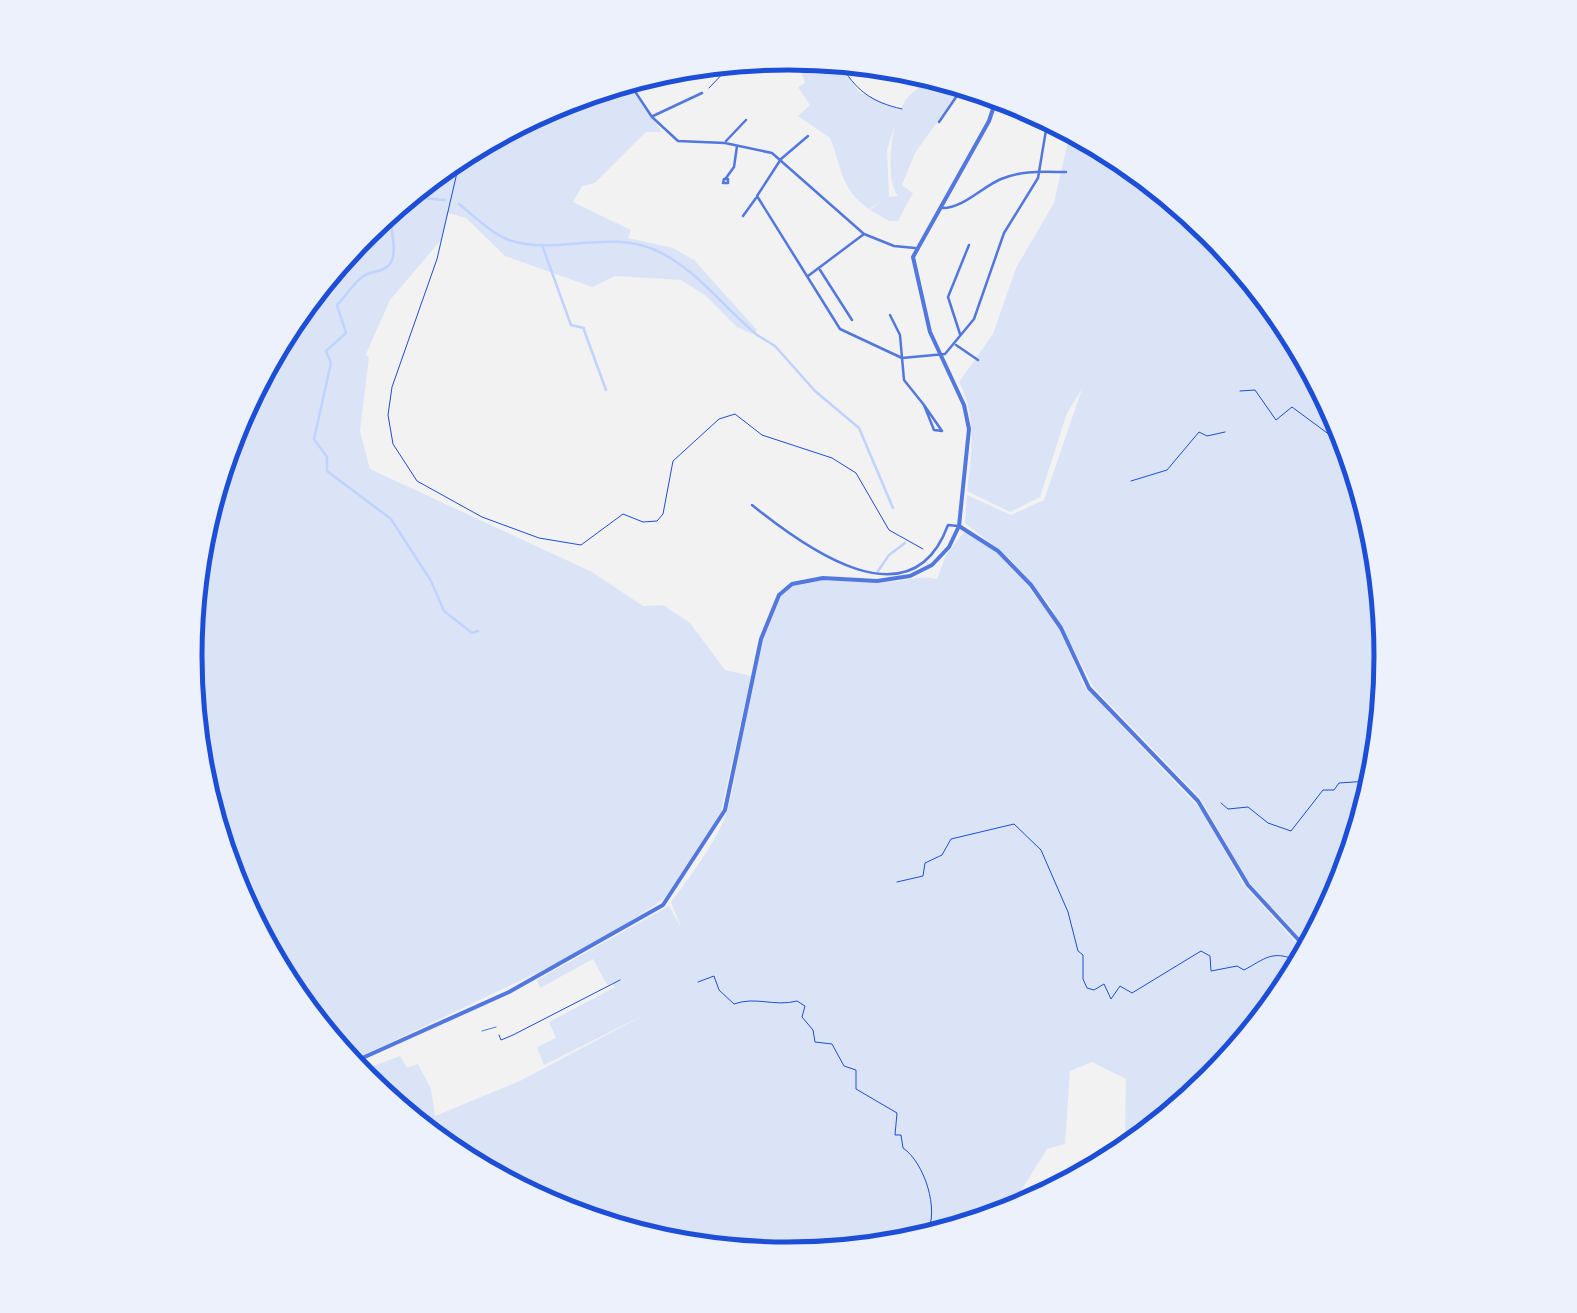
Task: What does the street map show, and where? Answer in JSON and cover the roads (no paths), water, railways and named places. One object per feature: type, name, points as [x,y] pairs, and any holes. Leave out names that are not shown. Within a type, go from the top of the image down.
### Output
[{"type":"street","points":[[634,91],[652,117],[686,144],[737,144],[781,159],[816,196],[864,234],[894,246],[917,248]]},
{"type":"street","points":[[652,117],[702,93]]},
{"type":"street","points":[[939,122],[957,95]]},
{"type":"street","points":[[362,1058],[509,992],[663,905],[725,810],[761,639],[780,595],[792,584],[824,578],[901,578],[921,572],[942,556],[959,526],[970,429],[962,398],[938,355],[915,278],[917,248],[994,107]]},
{"type":"street","points":[[726,143],[746,120]]},
{"type":"street","points":[[757,196],[840,329],[902,358],[938,355],[955,344],[979,307],[1009,222],[1040,170],[1046,129]]},
{"type":"street","points":[[743,216],[781,159],[808,136]]},
{"type":"street","points":[[721,192],[734,167],[737,144]]},
{"type":"street","points":[[942,207],[958,204],[1002,179],[1040,170],[1066,172]]},
{"type":"street","points":[[806,277],[864,234]]},
{"type":"street","points":[[961,336],[948,292],[969,245]]},
{"type":"street","points":[[819,269],[852,320]]},
{"type":"street","points":[[890,315],[900,335],[904,380],[941,424],[942,431],[934,430],[924,405]]},
{"type":"street","points":[[955,344],[978,360]]},
{"type":"street","points":[[752,505],[784,530],[866,575],[906,571],[931,553],[948,525],[959,526],[998,551],[1040,596],[1061,628],[1089,688],[1198,801],[1248,885],[1300,942]]},
{"type":"lane","points":[[482,1031],[496,1028]]},
{"type":"waterway","points":[[423,198],[445,200]]},
{"type":"waterway","points":[[459,204],[509,240],[545,245],[619,242],[655,250],[696,277],[756,334]]},
{"type":"waterway","points":[[393,225],[391,262],[384,269],[362,277],[337,305],[346,333],[326,351],[331,363],[314,439],[327,457],[327,471],[391,519],[431,581],[444,611],[472,633],[478,631]]},
{"type":"waterway","points":[[542,245],[571,325],[584,328]]},
{"type":"waterway","points":[[584,330],[606,390]]},
{"type":"waterway","points":[[757,335],[775,346],[815,391],[859,428],[893,508]]},
{"type":"waterway","points":[[878,571],[889,555],[905,543]]}]
